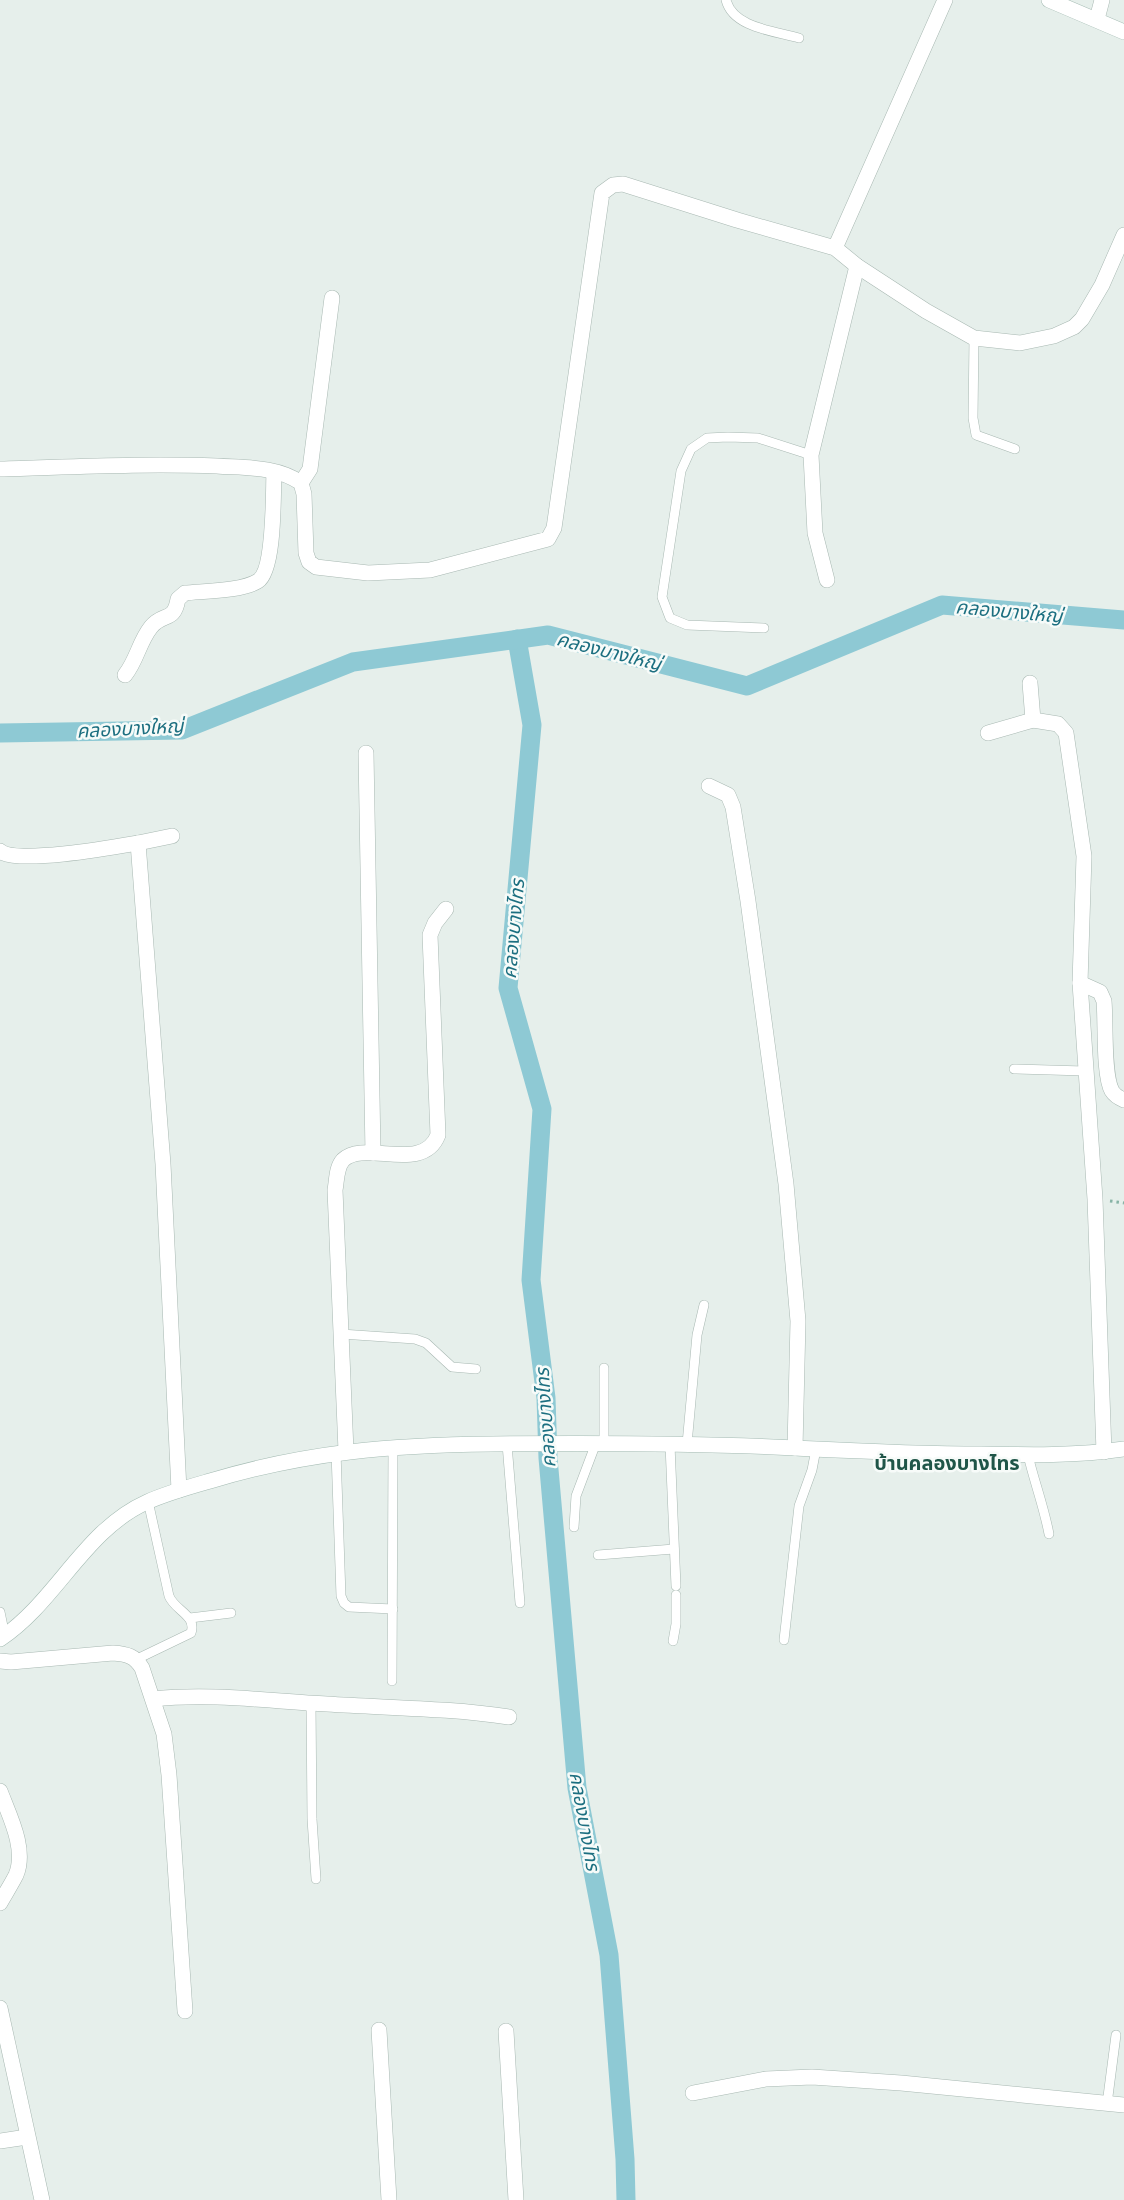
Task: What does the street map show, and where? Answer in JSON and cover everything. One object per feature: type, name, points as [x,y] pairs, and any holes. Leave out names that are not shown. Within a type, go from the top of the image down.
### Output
[{"type":"street","points":[[835,248],[945,0]]},
{"type":"street","points":[[1049,0],[1098,19],[1124,32]]},
{"type":"street","points":[[1098,19],[1102,0]]},
{"type":"street","points":[[0,469],[165,464],[261,469],[290,475],[301,483],[304,494],[306,554],[309,562],[316,567],[368,573],[430,570],[548,539],[554,528],[602,193],[613,185],[623,184],[737,220],[835,248],[857,266],[926,311],[974,338],[1020,342],[1054,336],[1074,327],[1082,319],[1102,286],[1124,235]]},
{"type":"street","points":[[827,580],[815,533],[811,454],[857,266]]},
{"type":"street","points":[[301,483],[310,470],[332,298]]},
{"type":"street","points":[[125,675],[134,663],[139,646],[151,626],[176,611],[178,599],[186,593],[246,586],[259,580],[265,571],[270,549],[274,472]]},
{"type":"street","points":[[1030,683],[1033,720]]},
{"type":"street","points":[[988,733],[1033,720],[1058,724],[1066,734],[1070,757],[1084,856],[1080,983],[1084,1071],[1090,1120],[1095,1199],[1104,1452]]},
{"type":"street","points":[[366,753],[373,1153]]},
{"type":"street","points":[[709,786],[728,795],[733,807],[776,1101],[798,1321],[795,1448]]},
{"type":"street","points":[[0,852],[4,855],[29,856],[88,852],[172,836]]},
{"type":"street","points":[[138,843],[162,1164],[179,1490]]},
{"type":"street","points":[[341,1452],[341,1334],[336,1190],[338,1170],[342,1161],[349,1156],[373,1153],[413,1154],[426,1152],[434,1145],[438,1135],[430,935],[435,922],[446,909]]},
{"type":"street","points":[[1080,983],[1100,992],[1104,1001],[1108,1077],[1111,1090],[1118,1098],[1124,1100]]},
{"type":"street","points":[[2,1637],[33,1610],[101,1533],[120,1516],[148,1501],[179,1490],[300,1457],[393,1447],[575,1443],[687,1444],[1028,1455],[1079,1455],[1124,1449]]},
{"type":"street","points":[[0,1661],[11,1662],[113,1652],[127,1654],[137,1659],[153,1699],[164,1734],[169,1775],[185,2011]]},
{"type":"street","points":[[153,1699],[184,1696],[240,1697],[311,1703],[470,1711],[510,1717]]},
{"type":"street","points":[[0,1903],[16,1874],[18,1862],[15,1831],[1,1799]]},
{"type":"street","points":[[0,2012],[42,2200]]},
{"type":"street","points":[[379,2030],[389,2200]]},
{"type":"street","points":[[506,2031],[516,2200]]},
{"type":"street","points":[[693,2092],[766,2079],[812,2077],[901,2083],[1107,2104],[1124,2104]]},
{"type":"street","points":[[0,2141],[27,2137]]},
{"type":"lane","points":[[726,0],[728,8],[741,21],[799,38]]},
{"type":"lane","points":[[974,338],[973,418],[976,435],[1015,450]]},
{"type":"lane","points":[[764,628],[688,625],[670,618],[662,598],[681,471],[691,449],[707,438],[758,438],[811,454]]},
{"type":"lane","points":[[1014,1069],[1084,1071]]},
{"type":"lane","points":[[687,1444],[697,1335],[704,1305]]},
{"type":"lane","points":[[341,1334],[416,1338],[426,1343],[452,1367],[476,1370]]},
{"type":"lane","points":[[574,1527],[576,1496],[600,1443],[604,1368]]},
{"type":"lane","points":[[507,1444],[520,1603]]},
{"type":"lane","points":[[670,1445],[676,1591],[676,1624],[673,1640]]},
{"type":"lane","points":[[392,1682],[393,1447]]},
{"type":"lane","points":[[784,1640],[799,1506],[812,1470],[816,1449]]},
{"type":"lane","points":[[341,1452],[341,1596],[344,1604],[349,1607],[393,1609]]},
{"type":"lane","points":[[1028,1455],[1033,1477],[1042,1497],[1049,1534]]},
{"type":"lane","points":[[137,1659],[191,1633],[193,1625],[190,1618],[173,1605],[169,1596],[148,1501]]},
{"type":"lane","points":[[598,1556],[674,1549]]},
{"type":"lane","points":[[0,1612],[2,1637]]},
{"type":"lane","points":[[190,1618],[231,1614]]},
{"type":"lane","points":[[311,1703],[312,1819],[316,1879]]},
{"type":"lane","points":[[1107,2104],[1116,2035]]},
{"type":"waterway","name":"คลองบางใหญ่","points":[[0,733],[182,730],[353,662],[548,635],[747,686],[942,605],[1124,620]]},
{"type":"waterway","name":"คลองบางไทร","points":[[517,639],[532,725],[508,988],[542,1109],[531,1280],[546,1398],[548,1458],[577,1788],[609,1955],[625,2159],[626,2200]]},
{"type":"district","name":"บ้านคลองบางไทร","points":[[947,1463]]}]
